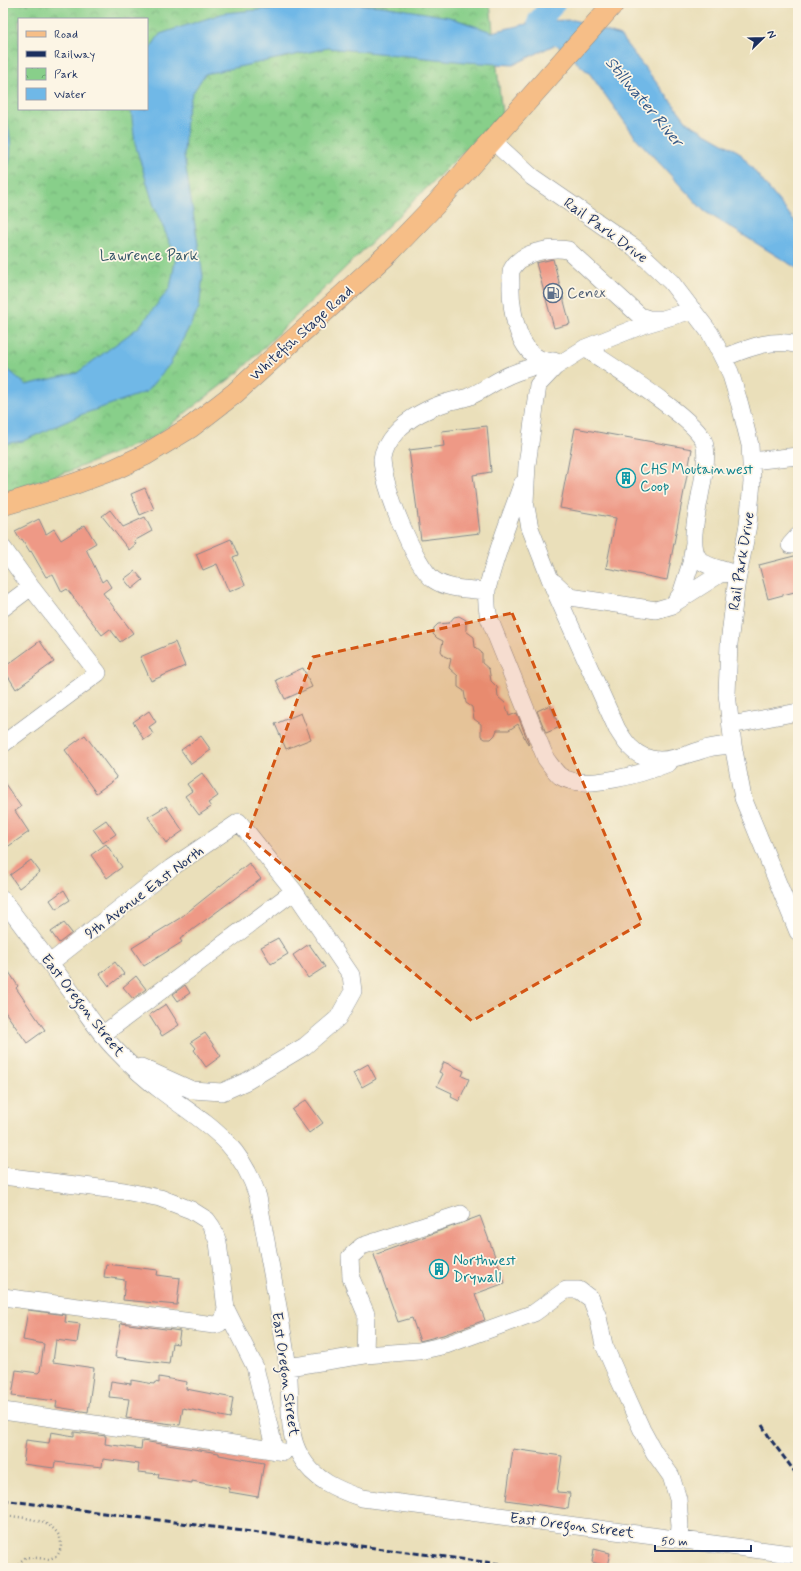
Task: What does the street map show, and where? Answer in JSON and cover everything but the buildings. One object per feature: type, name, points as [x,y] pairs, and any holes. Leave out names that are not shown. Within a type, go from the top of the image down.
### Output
[{"type":"main road","name":"Whitefish Stage Road","points":[[3,505],[56,490],[115,469],[162,446],[202,419],[235,393],[390,252],[493,141],[614,3]]},
{"type":"street","name":"Rail Park Drive","points":[[493,141],[532,177],[635,248],[671,282],[710,333],[730,372],[750,445],[752,482],[748,525],[736,572],[729,644],[727,694],[733,745],[743,798],[798,932]]},
{"type":"street","points":[[552,361],[541,360],[528,351],[522,340],[510,300],[511,270],[519,260],[533,254],[546,250],[568,250],[640,316],[650,319],[664,319]]},
{"type":"street","points":[[487,591],[445,586],[433,579],[424,568],[408,538],[383,472],[382,457],[389,440],[397,430],[415,417],[435,406],[482,391],[504,378],[578,352],[643,325],[693,310]]},
{"type":"street","points":[[723,358],[762,345],[780,342],[798,345]]},
{"type":"street","points":[[578,352],[555,367],[538,386],[524,478],[487,591],[488,618],[543,753],[560,776],[583,782],[602,782],[662,766],[703,749],[733,745]]},
{"type":"street","points":[[578,352],[672,408],[692,426],[704,441],[705,463],[694,541],[686,579],[681,594],[673,605]]},
{"type":"street","points":[[529,449],[525,502],[530,528],[544,566],[617,729],[630,748],[648,758],[665,761],[683,757]]},
{"type":"street","points":[[751,460],[798,456]]},
{"type":"street","points":[[694,541],[695,553],[705,564],[736,572]]},
{"type":"street","points":[[3,548],[31,587],[98,673],[3,744]]},
{"type":"street","points":[[544,566],[557,587],[570,597],[656,610],[673,605],[720,574],[736,572]]},
{"type":"street","points":[[3,608],[31,587]]},
{"type":"street","points":[[580,646],[573,623],[571,610],[576,602],[584,600]]},
{"type":"street","points":[[731,725],[798,712]]},
{"type":"street","name":"9th Avenue East North","points":[[50,963],[171,868],[239,822],[294,891]]},
{"type":"street","points":[[102,1034],[294,891],[351,975],[353,991],[338,1018],[305,1046],[247,1082],[222,1092],[192,1090],[150,1070],[130,1064]]},
{"type":"street","name":"East Oregon Street","points":[[3,900],[102,1034],[130,1064],[162,1092],[203,1120],[217,1132],[243,1161],[252,1178],[258,1197],[288,1368],[293,1436],[300,1456],[309,1470],[326,1483],[342,1492],[362,1498],[798,1555]]},
{"type":"street","points":[[3,1176],[124,1191],[160,1198],[182,1205],[196,1212],[207,1220],[216,1234],[226,1309],[224,1319],[221,1323],[214,1325],[3,1297]]},
{"type":"street","points":[[365,1355],[366,1314],[351,1278],[350,1257],[362,1246],[461,1214]]},
{"type":"street","points":[[288,1368],[365,1355],[419,1350],[446,1345],[486,1332],[534,1313],[566,1290],[579,1290],[591,1299],[598,1317],[604,1345],[618,1377],[642,1430],[654,1452],[671,1476],[678,1499],[680,1526],[679,1539]]},
{"type":"street","points":[[226,1309],[255,1367],[275,1451]]},
{"type":"street","points":[[3,1411],[300,1456]]},
{"type":"path","points":[[3,1515],[48,1524],[56,1531],[61,1543],[61,1548],[57,1556],[49,1559],[26,1557],[20,1562],[19,1568]]},
{"type":"highlighted area","points":[[512,613],[642,923],[472,1021],[247,836],[313,657]]},
{"type":"green space","name":"Lawrence Park","points":[[3,3],[490,3],[502,114],[240,371],[154,437],[70,471],[3,493]]},
{"type":"water","points":[[337,3],[383,6],[449,17],[492,32],[539,21],[574,20],[620,36],[688,123],[739,152],[798,225],[798,269],[704,211],[637,139],[590,74],[556,44],[513,65],[466,62],[328,48],[205,74],[192,94],[186,116],[184,156],[203,276],[199,308],[170,364],[146,392],[83,414],[23,441],[3,444],[3,365],[26,385],[77,373],[139,327],[170,288],[176,257],[154,206],[135,144],[131,110],[148,110],[148,52],[160,34],[224,13]]},
{"type":"water","points":[[3,105],[10,134],[11,152],[3,181]]},
{"type":"waterway","name":"Stillwater River","points":[[554,3],[539,21],[541,32],[560,34]]},
{"type":"railway","points":[[762,1425],[771,1440],[798,1476]]},
{"type":"railway","points":[[3,1500],[531,1568]]},
{"type":"place","name":"Cenex","points":[[553,293]]},
{"type":"place","name":"CHS Moutainwest Coop","points":[[626,478]]},
{"type":"place","name":"Northwest Drywall","points":[[439,1269]]}]
